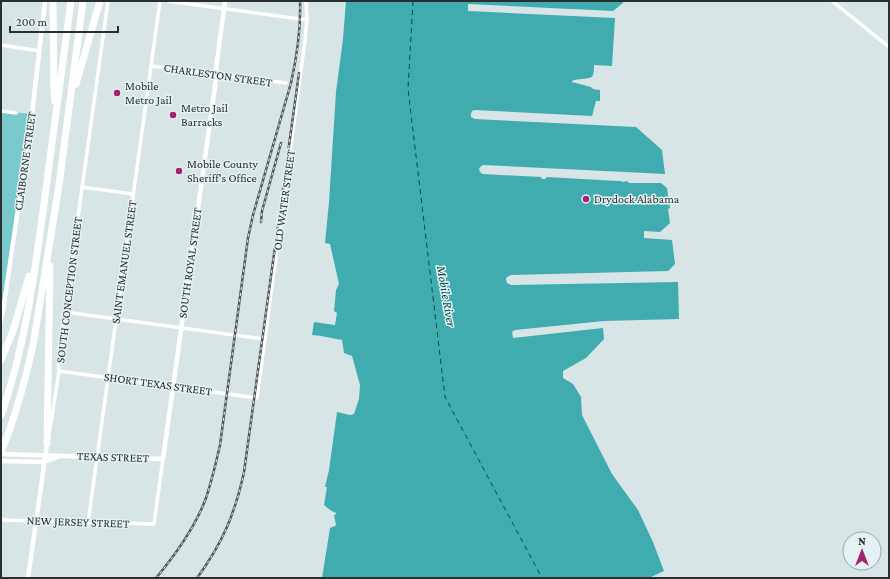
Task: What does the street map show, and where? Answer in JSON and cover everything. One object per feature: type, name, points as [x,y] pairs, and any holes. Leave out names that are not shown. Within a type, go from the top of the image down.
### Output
[{"type":"highway","points":[[53,1],[54,94],[57,108]]},
{"type":"highway","points":[[1,415],[21,345],[39,239],[71,1]]},
{"type":"highway","points":[[1,453],[17,409],[34,340],[59,185],[83,1]]},
{"type":"highway","points":[[68,111],[100,1]]},
{"type":"highway","points":[[1,360],[20,310],[39,239]]},
{"type":"highway","points":[[47,444],[50,245]]},
{"type":"street","name":"CLAIBORNE STREET","points":[[1,320],[40,51],[45,1]]},
{"type":"street","name":"SOUTH CONCEPTION STREET","points":[[28,578],[45,455],[59,371],[58,364],[108,1]]},
{"type":"street","name":"SAINT EMANUEL STREET","points":[[88,523],[160,1]]},
{"type":"street","points":[[168,1],[307,19]]},
{"type":"street","name":"SOUTH ROYAL STREET","points":[[154,524],[226,1]]},
{"type":"street","name":"OLD WATER STREET","points":[[257,398],[293,139],[307,19],[306,1]]},
{"type":"street","points":[[832,1],[889,47]]},
{"type":"street","points":[[1,45],[40,51]]},
{"type":"street","name":"CHARLESTON STREET","points":[[151,66],[286,83]]},
{"type":"street","points":[[1,111],[16,113]]},
{"type":"street","points":[[82,187],[133,194]]},
{"type":"street","points":[[65,312],[264,339]]},
{"type":"street","name":"SHORT TEXAS STREET","points":[[59,371],[257,398]]},
{"type":"street","name":"TEXAS STREET","points":[[1,453],[163,459]]},
{"type":"street","name":"TEXAS STREET","points":[[1,461],[44,462],[62,455]]},
{"type":"street","name":"NEW JERSEY STREET","points":[[1,520],[154,524]]},
{"type":"shaded area","points":[[1,111],[32,114],[1,320]]},
{"type":"water","name":"Mobile River","points":[[346,1],[623,1],[623,3],[613,11],[468,4],[468,11],[615,18],[612,66],[594,65],[594,73],[592,77],[572,81],[600,90],[600,101],[596,101],[592,116],[475,110],[472,111],[471,117],[475,119],[636,127],[662,150],[665,174],[483,165],[479,169],[483,174],[541,177],[542,179],[547,177],[627,181],[629,183],[661,183],[667,188],[670,208],[668,209],[670,223],[660,232],[644,231],[644,238],[672,240],[675,264],[668,271],[511,275],[506,279],[507,283],[511,285],[678,282],[679,319],[604,321],[515,330],[512,332],[513,338],[603,328],[604,339],[586,358],[563,371],[563,378],[573,384],[581,397],[582,415],[612,474],[638,510],[653,542],[664,571],[649,578],[322,578],[330,528],[336,525],[334,515],[336,513],[324,505],[327,487],[325,487],[329,470],[337,412],[350,415],[354,414],[359,399],[360,385],[352,356],[344,353],[342,340],[312,335],[314,322],[335,325],[337,313],[334,311],[336,290],[339,284],[330,244],[325,243],[336,92]]},
{"type":"ferry route","points":[[413,1],[408,89],[445,397],[542,578]]},
{"type":"railway","points":[[156,578],[178,550],[202,509],[210,485],[220,445],[248,238],[253,215],[291,83],[298,42],[300,1]]},
{"type":"railway","points":[[197,578],[214,553],[232,515],[244,472],[299,73]]},
{"type":"railway","points":[[261,222],[262,211],[281,143]]},
{"type":"place","name":"Mobile Metro Jail","points":[[117,93]]},
{"type":"place","name":"Metro Jail Barracks","points":[[173,115]]},
{"type":"place","name":"Mobile County Sheriff's Office","points":[[179,171]]},
{"type":"place","name":"Drydock Alabama","points":[[586,199]]}]
